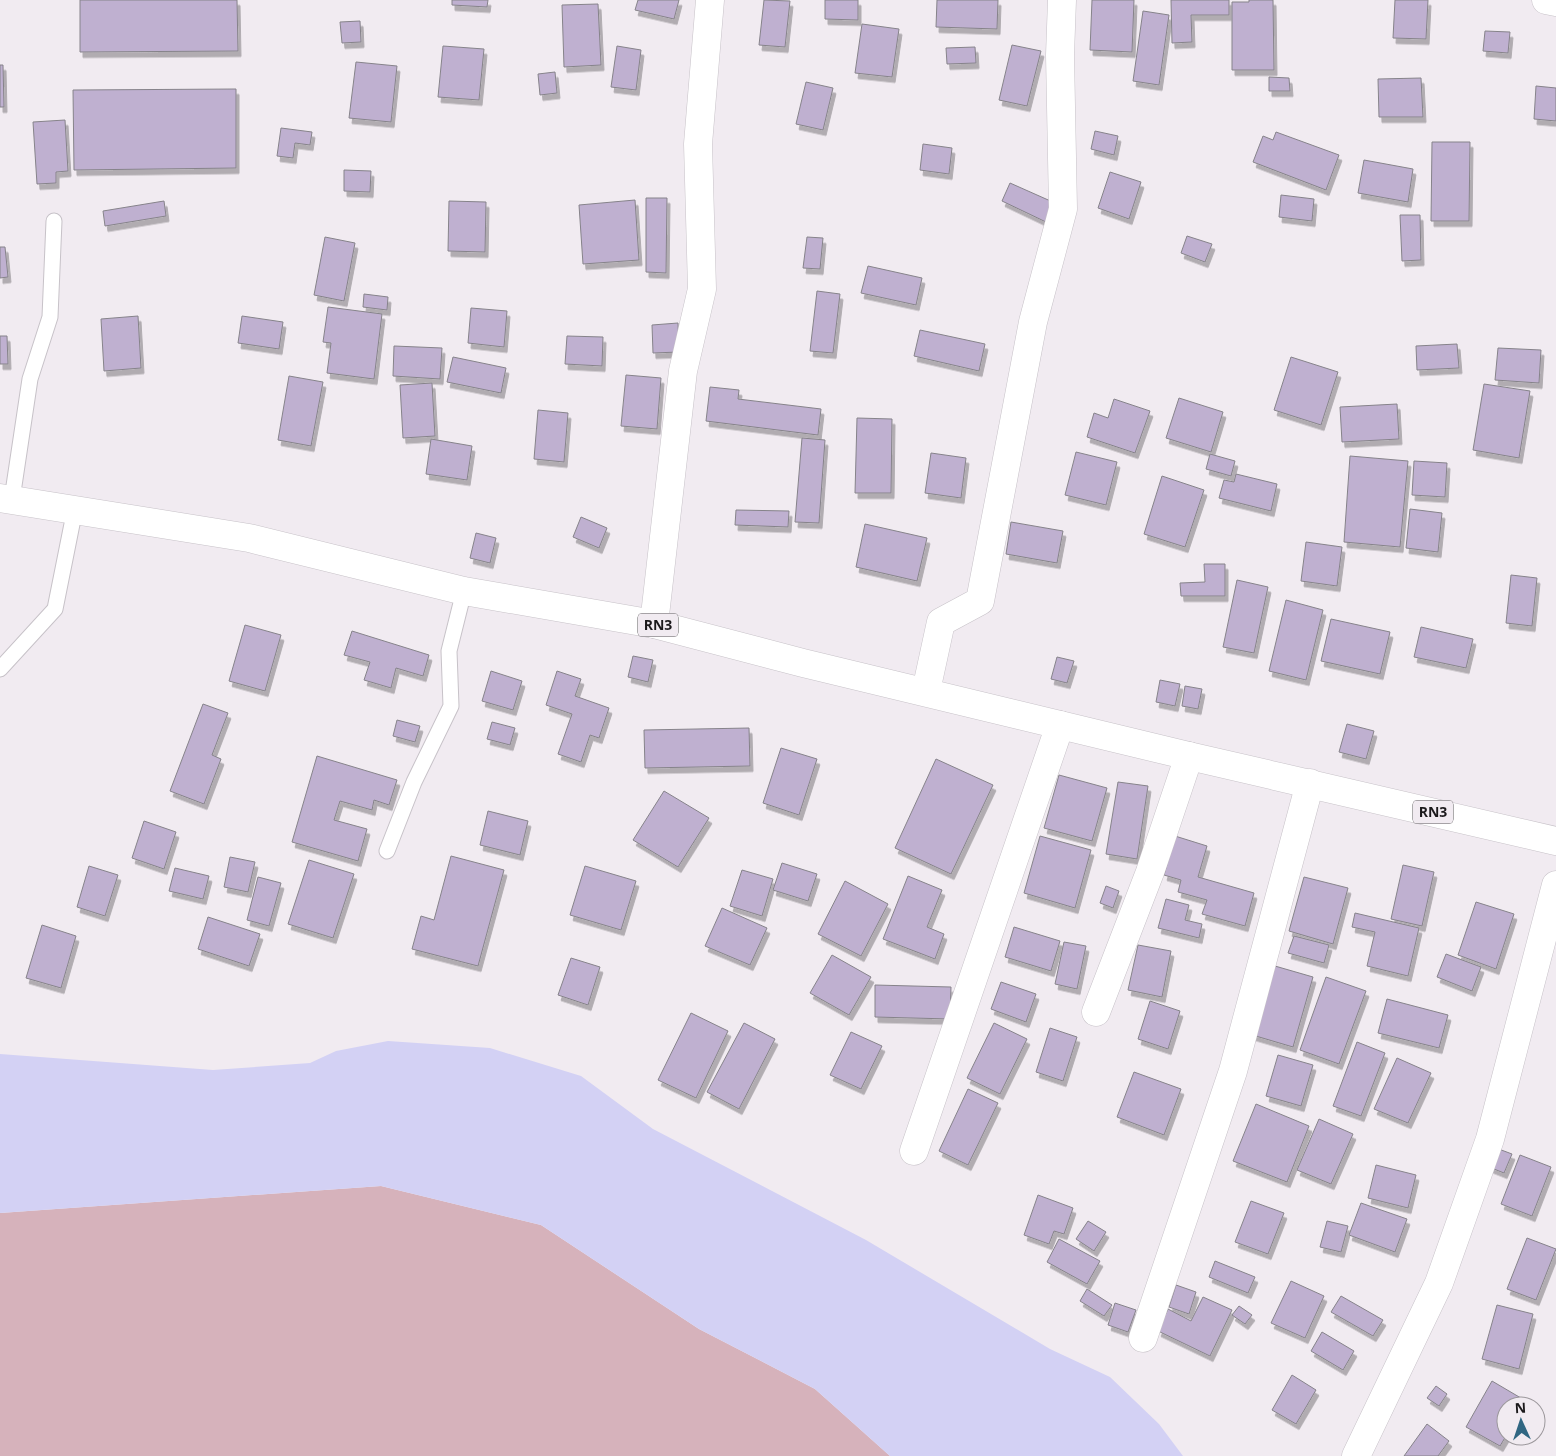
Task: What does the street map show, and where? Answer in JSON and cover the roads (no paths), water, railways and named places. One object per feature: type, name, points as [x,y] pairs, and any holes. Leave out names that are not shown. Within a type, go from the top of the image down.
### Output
[{"type":"main road","points":[[654,624],[683,371],[702,288],[698,144],[710,0]]},
{"type":"main road","points":[[926,692],[941,622],[980,601],[1032,322],[1063,209],[1060,55],[1062,0]]},
{"type":"main road","points":[[1546,0],[1556,2]]},
{"type":"main road","name":"RN3","points":[[6,499],[76,508],[249,538],[464,591],[654,624],[803,663],[1060,725],[1556,841]]},
{"type":"main road","points":[[914,1151],[1060,725]]},
{"type":"main road","points":[[1096,1012],[1150,872],[1189,756]]},
{"type":"main road","points":[[1143,1338],[1232,1071],[1310,783]]},
{"type":"main road","points":[[1356,1456],[1439,1283],[1490,1139],[1556,885]]},
{"type":"lane","points":[[6,499],[30,379],[50,317],[54,221]]},
{"type":"lane","points":[[0,669],[55,609],[76,508]]},
{"type":"lane","points":[[387,851],[414,782],[451,706],[452,680],[449,651],[464,591]]},
{"type":"water","points":[[388,1041],[490,1048],[581,1076],[653,1129],[866,1240],[1050,1349],[1110,1377],[1159,1424],[1183,1456],[890,1456],[815,1389],[699,1329],[541,1225],[381,1186],[0,1213],[0,1054],[213,1070],[310,1063],[336,1051]]}]
